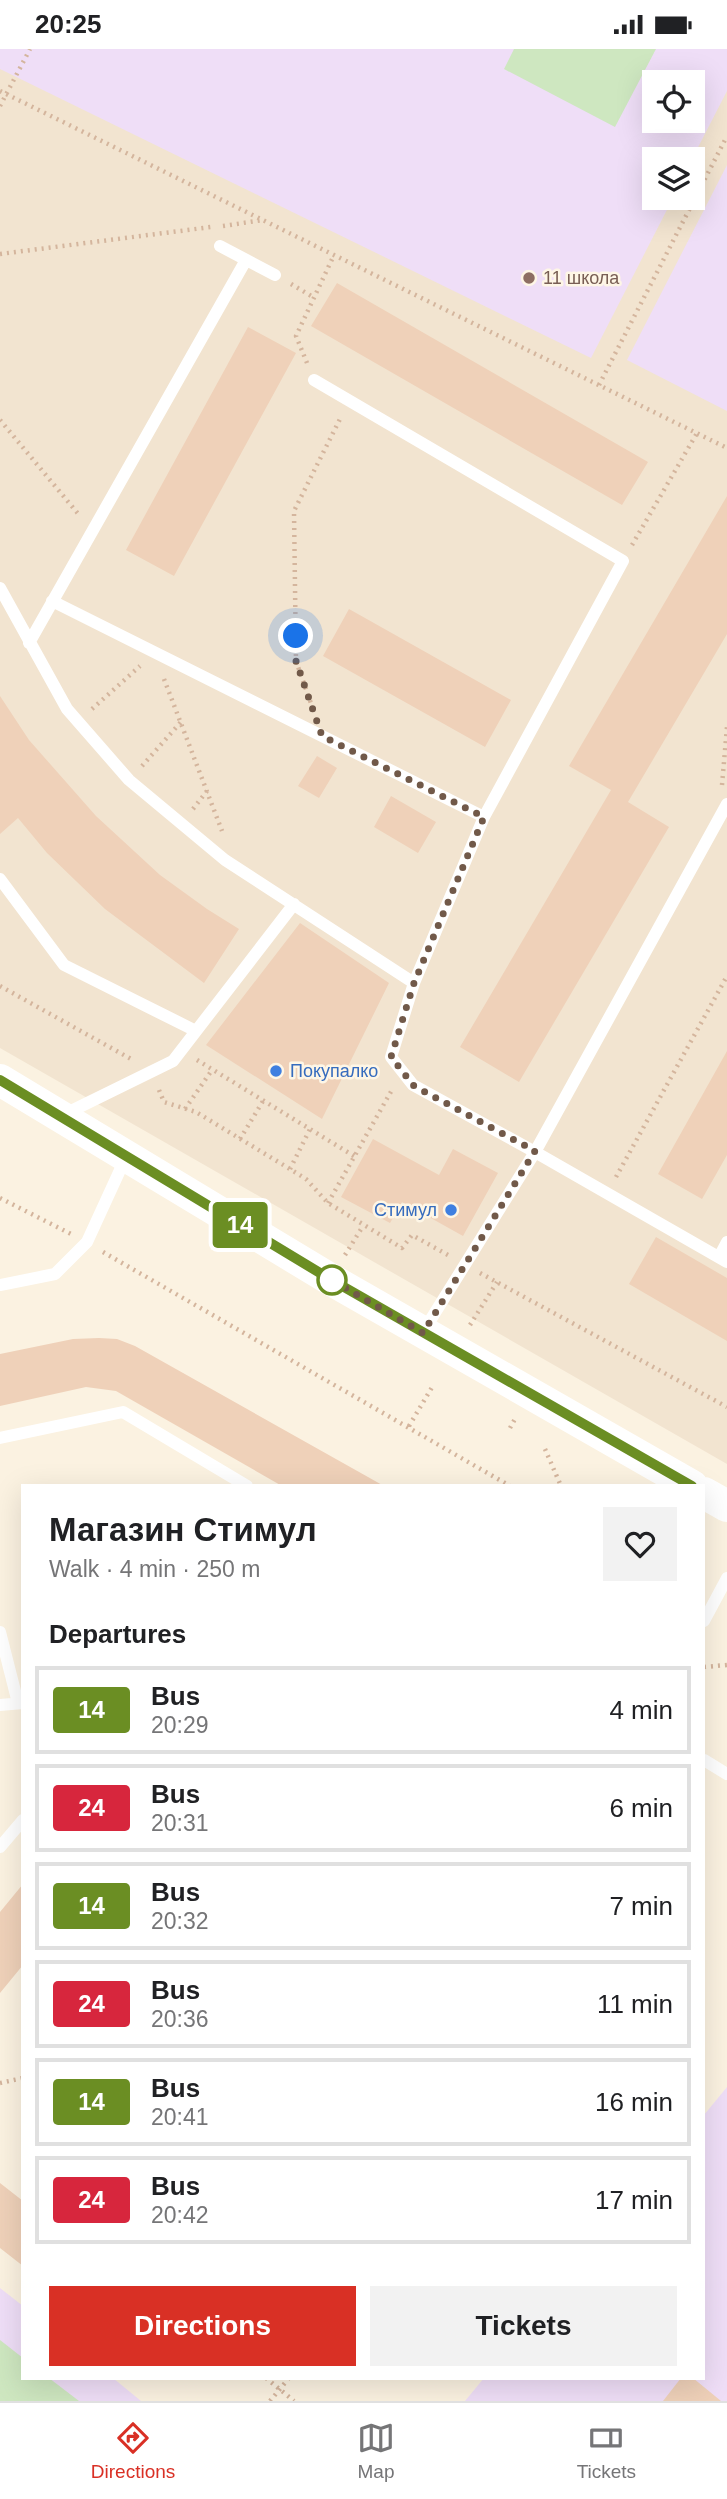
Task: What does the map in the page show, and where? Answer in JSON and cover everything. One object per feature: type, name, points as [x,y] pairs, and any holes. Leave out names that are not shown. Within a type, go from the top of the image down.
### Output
[{"type":"street","points":[[0,1080],[423,1333],[688,1484]]},
{"type":"street","points":[[0,1099],[53,1112]]},
{"type":"street","points":[[705,1494],[727,1506]]},
{"type":"lane","points":[[220,246],[275,275]]},
{"type":"lane","points":[[29,643],[246,260]]},
{"type":"lane","points":[[314,380],[623,561],[484,817],[414,983],[391,1057],[414,1086],[535,1151],[723,1260],[727,1242]]},
{"type":"lane","points":[[0,589],[67,709],[130,780],[236,867],[414,983]]},
{"type":"lane","points":[[52,601],[484,817]]},
{"type":"lane","points":[[423,1333],[535,1151],[727,804]]},
{"type":"lane","points":[[0,879],[64,965],[196,1031]]},
{"type":"lane","points":[[53,1112],[173,1061],[294,904]]},
{"type":"lane","points":[[0,1285],[55,1275],[87,1242],[126,1157]]},
{"type":"lane","points":[[0,1438],[123,1412],[244,1484]]},
{"type":"lane","points":[[705,1619],[727,1579]]},
{"type":"lane","points":[[0,1632],[20,1703],[0,1705]]},
{"type":"lane","points":[[705,1761],[727,1774]]},
{"type":"lane","points":[[0,1847],[21,1822]]},
{"type":"path","points":[[0,106],[30,49]]},
{"type":"path","points":[[0,91],[727,448]]},
{"type":"path","points":[[599,385],[727,136]]},
{"type":"path","points":[[0,254],[264,220]]},
{"type":"path","points":[[314,380],[296,336],[334,255]]},
{"type":"path","points":[[322,736],[296,661],[294,511],[349,401]]},
{"type":"path","points":[[0,420],[92,530]]},
{"type":"path","points":[[623,561],[697,433]]},
{"type":"path","points":[[78,721],[155,653],[236,867]]},
{"type":"path","points":[[130,780],[181,722]]},
{"type":"path","points":[[718,821],[727,727]]},
{"type":"path","points":[[607,1193],[727,977]]},
{"type":"path","points":[[0,986],[152,1072],[164,1102],[196,1112],[290,1169],[306,1179],[328,1203],[402,1248],[412,1235],[727,1407]]},
{"type":"path","points":[[181,1051],[354,1156]]},
{"type":"path","points":[[185,1109],[212,1070]]},
{"type":"path","points":[[328,1203],[402,1071]]},
{"type":"path","points":[[240,1139],[263,1100]]},
{"type":"path","points":[[290,1169],[310,1129]]},
{"type":"path","points":[[0,1198],[87,1242],[507,1484]]},
{"type":"path","points":[[469,1326],[497,1282]]},
{"type":"path","points":[[409,1426],[434,1384]]},
{"type":"path","points":[[545,1449],[560,1484]]},
{"type":"path","points":[[705,1667],[727,1665]]},
{"type":"path","points":[[0,2083],[21,2078]]},
{"type":"path","points":[[268,2380],[294,2401]]},
{"type":"path","points":[[270,2401],[288,2380]]},
{"type":"shaded area","points":[[0,49],[727,49],[727,1464],[0,1048]]},
{"type":"shaded area","name":"11 школа","points":[[0,49],[727,49],[727,91],[698,147],[642,147],[642,210],[667,210],[591,358],[0,69]]},
{"type":"shaded area","points":[[727,165],[727,411],[627,360]]},
{"type":"shaded area","points":[[727,2087],[727,2401],[465,2401],[482,2380],[705,2380],[705,2114]]},
{"type":"shaded area","points":[[0,2288],[21,2304],[21,2380],[115,2380],[141,2401],[0,2401]]},
{"type":"green space","points":[[514,49],[656,49],[645,70],[642,70],[642,76],[615,127],[504,69]]},
{"type":"green space","points":[[0,2340],[21,2356],[21,2380],[52,2380],[79,2401],[0,2401]]},
{"type":"building","points":[[337,283],[648,462],[622,505],[311,326]]},
{"type":"building","points":[[248,327],[296,353],[174,576],[126,550]]},
{"type":"building","points":[[727,496],[727,634],[628,802],[669,827],[519,1082],[460,1047],[611,790],[569,766]]},
{"type":"building","points":[[349,609],[511,700],[485,747],[323,656]]},
{"type":"building","points":[[0,696],[29,740],[96,816],[160,875],[239,929],[204,983],[105,909],[47,853],[18,818],[0,834]]},
{"type":"building","points":[[317,756],[337,768],[319,798],[298,786]]},
{"type":"building","points":[[391,796],[436,822],[418,853],[374,827]]},
{"type":"building","points":[[300,923],[389,983],[322,1119],[206,1045]]},
{"type":"building","points":[[727,1051],[727,1155],[702,1199],[658,1174]]},
{"type":"building","points":[[373,1139],[439,1175],[453,1149],[498,1173],[463,1236],[402,1202],[390,1223],[341,1197]]},
{"type":"building","points":[[656,1237],[727,1278],[727,1341],[629,1284]]},
{"type":"building","points":[[73,1339],[117,1339],[135,1346],[380,1484],[279,1484],[116,1391],[86,1387],[0,1406],[0,1354]]},
{"type":"building","points":[[21,1886],[21,1967],[0,1993],[0,1912]]},
{"type":"building","points":[[0,2183],[21,2199],[21,2264],[0,2248]]},
{"type":"building","points":[[679,2380],[695,2380],[721,2401],[663,2401]]},
{"type":"bus line","name":"14","points":[[0,1080],[330,1279],[689,1484]]},
{"type":"place","name":"11 школа","points":[[529,278]]},
{"type":"place","name":"Покупалко","points":[[276,1071]]},
{"type":"place","name":"Стимул","points":[[451,1210]]},
{"type":"route","points":[[296,636],[296,661],[322,736],[484,817],[414,983],[391,1057],[414,1086],[535,1151],[423,1333],[330,1279],[332,1280]]}]
